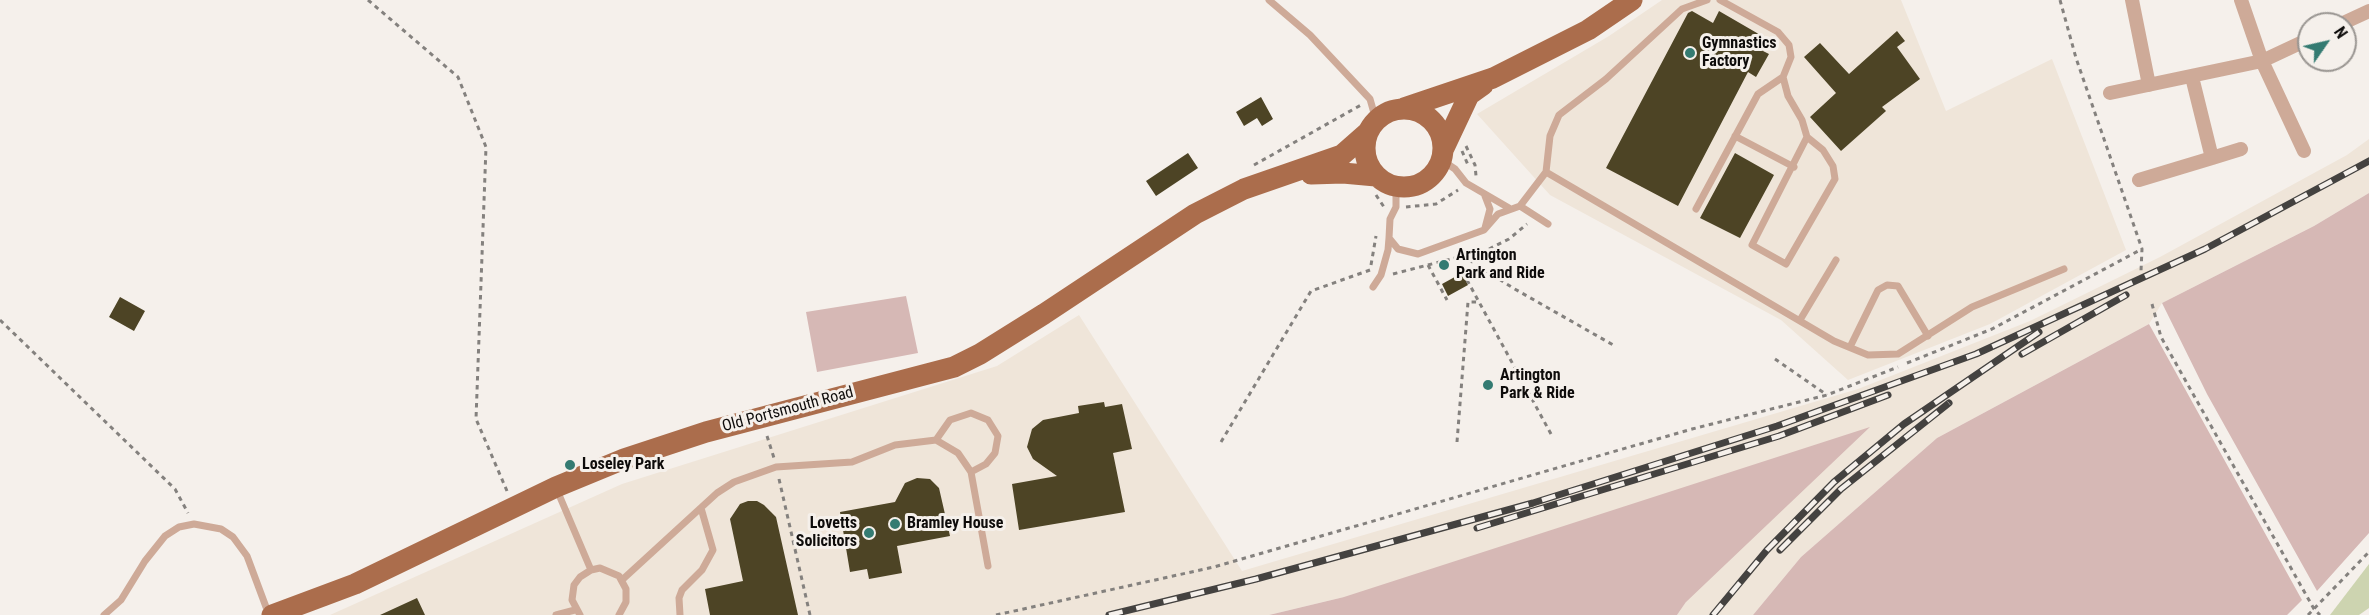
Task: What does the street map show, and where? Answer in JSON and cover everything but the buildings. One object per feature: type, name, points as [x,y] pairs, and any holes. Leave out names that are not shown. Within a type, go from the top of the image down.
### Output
[{"type":"main road","points":[[1493,78],[1469,95],[1432,176],[1420,185],[1404,188],[1383,181],[1368,164],[1364,148],[1372,127],[1389,111],[1493,78],[1588,30],[1632,0]]},
{"type":"main road","points":[[1404,108],[1419,112],[1432,120],[1441,133],[1443,155]]},
{"type":"main road","name":"Old Portsmouth Road","points":[[271,615],[355,584],[556,487],[634,456],[761,417],[954,367],[1044,314],[1195,214],[1244,189],[1287,176],[1342,155],[1372,127]]},
{"type":"main road","name":"Old Portsmouth Road","points":[[1287,176],[1343,173],[1383,181]]},
{"type":"street","points":[[2132,0],[2149,85]]},
{"type":"street","points":[[2241,0],[2262,61],[2304,150]]},
{"type":"street","points":[[2110,93],[2262,61],[2297,45]]},
{"type":"street","points":[[2192,77],[2212,158]]},
{"type":"street","points":[[2139,180],[2241,149]]},
{"type":"lane","points":[[1269,0],[1310,35],[1370,99],[1372,127]]},
{"type":"lane","points":[[1389,238],[1398,249],[1418,254],[1484,230],[1498,214],[1509,208],[1520,206],[1546,172],[1550,136],[1559,115],[1606,79],[1682,9],[1707,0]]},
{"type":"lane","points":[[1720,0],[1778,32],[1789,45],[1791,57],[1783,78],[1788,96],[1802,120],[1807,137],[1823,150],[1833,166],[1835,179],[1786,264],[1752,245],[1794,167],[1807,137]]},
{"type":"lane","points":[[1696,209],[1758,94],[1783,78]]},
{"type":"lane","points":[[1735,136],[1794,167]]},
{"type":"lane","points":[[1443,155],[1466,183],[1509,208]]},
{"type":"lane","points":[[1546,172],[1800,320],[1868,356],[1898,354],[1971,308],[2064,269]]},
{"type":"lane","points":[[1373,287],[1381,274],[1388,250],[1390,219],[1396,207],[1396,190],[1383,181]]},
{"type":"lane","points":[[1484,230],[1490,209],[1485,196]]},
{"type":"lane","points":[[1520,206],[1548,224]]},
{"type":"lane","points":[[1800,320],[1836,260]]},
{"type":"lane","points":[[1850,347],[1878,290],[1887,285],[1898,286],[1928,336]]},
{"type":"lane","points":[[936,441],[950,420],[971,413],[988,420],[998,436],[995,453],[986,464],[971,472]]},
{"type":"lane","points":[[622,580],[701,508],[734,482],[776,467],[852,462],[895,445],[936,441],[958,453],[971,472],[988,566]]},
{"type":"lane","points":[[556,487],[591,570]]},
{"type":"lane","points":[[680,615],[679,598],[682,590],[702,570],[713,550],[701,508]]},
{"type":"lane","points":[[104,615],[121,600],[145,561],[165,536],[178,527],[194,524],[207,524],[234,537],[247,556],[271,615]]},
{"type":"lane","points":[[556,615],[578,612],[572,600],[574,585],[580,577],[591,570],[611,571],[622,580],[626,589],[626,602],[618,615]]},
{"type":"path","points":[[368,0],[458,77],[486,147],[476,419],[514,507]]},
{"type":"path","points":[[2060,0],[2076,58],[2142,249],[2141,271]]},
{"type":"path","points":[[996,615],[1214,567],[1692,429],[1827,395],[1992,329],[2142,249]]},
{"type":"path","points":[[1551,434],[1455,258],[1463,256],[1513,288],[1615,346]]},
{"type":"path","points":[[1428,265],[1447,300]]},
{"type":"path","points":[[1221,442],[1311,291],[1371,269]]},
{"type":"path","points":[[1457,442],[1468,302],[1479,302]]},
{"type":"path","points":[[2152,304],[2161,337],[2314,609],[2320,615]]},
{"type":"path","points":[[0,320],[175,489],[194,524]]},
{"type":"path","points":[[1775,359],[1827,395]]},
{"type":"path","points":[[761,417],[776,467],[810,615]]},
{"type":"path","points":[[2308,615],[2369,552]]},
{"type":"shaded area","points":[[1662,0],[1901,0],[1946,111],[2052,59],[2126,250],[1990,324],[1848,380],[1781,320],[1550,195],[1477,114],[1609,36]]},
{"type":"shaded area","points":[[2369,139],[2369,193],[2314,226],[2162,303],[2149,324],[1937,438],[1801,557],[1753,615],[1677,615],[1686,602],[1344,597],[1269,615],[330,615],[622,484],[997,366],[1079,315],[1242,571],[1858,389],[2030,321],[2160,257],[2347,155]]},
{"type":"shaded area","points":[[2369,193],[2369,533],[2317,591],[2207,394],[2162,303],[2314,226]]},
{"type":"shaded area","points":[[906,296],[918,353],[817,372],[806,312]]},
{"type":"shaded area","points":[[2149,324],[2302,600],[2287,615],[1753,615],[1801,557],[1937,438]]},
{"type":"shaded area","points":[[1870,427],[1686,602],[1677,615],[1269,615],[1344,597]]},
{"type":"shaded area","points":[[2369,564],[2369,608],[2359,615],[2330,615]]},
{"type":"railway","points":[[1109,615],[1256,579],[1533,503],[1777,426],[1976,354],[2205,249],[2369,161]]},
{"type":"railway","points":[[2022,354],[2126,295]]},
{"type":"railway","points":[[1713,615],[1767,550],[1834,482],[1904,424],[2039,332]]},
{"type":"railway","points":[[1477,528],[1779,436],[1888,395]]},
{"type":"railway","points":[[1780,550],[1841,489],[1949,403]]},
{"type":"place","name":"Gymnastics Factory","points":[[1690,53]]},
{"type":"place","name":"Artington Park and Ride","points":[[1444,265]]},
{"type":"place","name":"Artington Park & Ride","points":[[1488,385]]},
{"type":"place","name":"Loseley Park","points":[[570,465]]},
{"type":"place","name":"Bramley House","points":[[895,524]]},
{"type":"place","name":"Lovetts Solicitors","points":[[869,533]]}]
